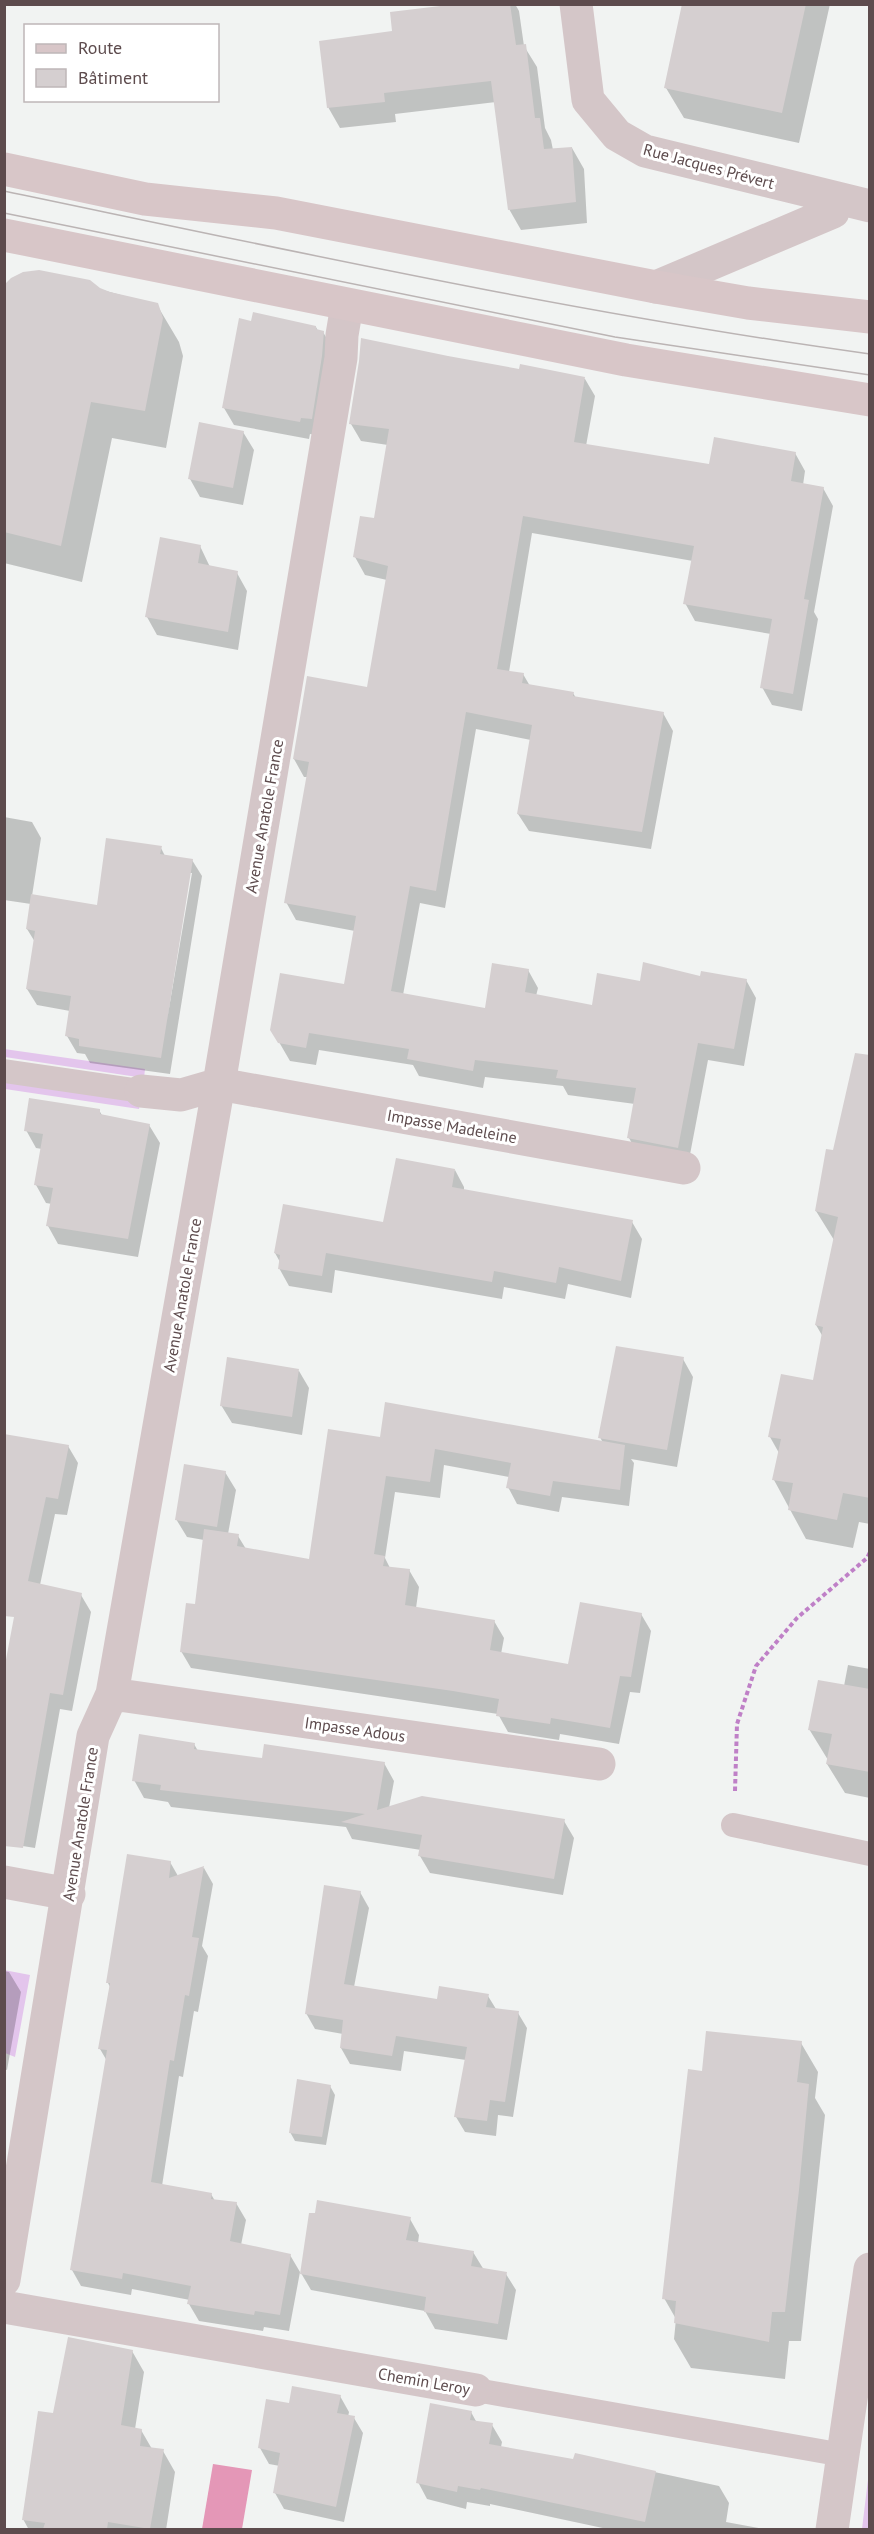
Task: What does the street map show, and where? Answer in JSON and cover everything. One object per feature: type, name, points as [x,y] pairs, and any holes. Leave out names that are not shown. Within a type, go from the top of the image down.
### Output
[{"type":"main road","points":[[4,170],[145,198],[276,213],[748,303],[870,317]]},
{"type":"main road","points":[[4,235],[626,360],[870,400]]},
{"type":"street","name":"Rue Jacques Prévert","points":[[576,4],[588,100],[617,135],[645,151],[870,206]]},
{"type":"street","points":[[656,287],[833,212],[836,199]]},
{"type":"street","name":"Avenue Anatole France","points":[[4,2280],[69,1894],[93,1736],[112,1694],[219,1084],[341,358],[347,305]]},
{"type":"street","points":[[141,1091],[181,1095],[219,1084]]},
{"type":"street","name":"Impasse Madeleine","points":[[219,1084],[684,1168]]},
{"type":"street","name":"Impasse Adous","points":[[112,1694],[599,1764]]},
{"type":"street","points":[[4,1881],[69,1894]]},
{"type":"street","points":[[832,2529],[870,2269]]},
{"type":"street","name":"Chemin Leroy","points":[[4,2307],[476,2390]]},
{"type":"lane","points":[[4,1071],[141,1091]]},
{"type":"lane","points":[[734,1825],[870,1854]]},
{"type":"lane","name":"Chemin Leroy","points":[[476,2390],[843,2455]]},
{"type":"path","points":[[734,1825],[737,1724],[756,1666],[797,1618],[867,1558],[870,1552]]},
{"type":"shaded area","points":[[4,1049],[145,1069],[144,1078],[5,1057]]},
{"type":"shaded area","points":[[4,1081],[140,1102],[139,1109],[5,1089]]},
{"type":"shaded area","points":[[4,1970],[30,1975],[15,2057],[5,2053]]},
{"type":"shaded area","points":[[213,2464],[252,2470],[242,2529],[202,2529]]},
{"type":"shaded area","points":[[869,2471],[869,2529],[862,2529]]},
{"type":"building","points":[[457,4],[510,4],[516,45],[526,44],[535,118],[540,118],[544,149],[572,147],[576,202],[508,210],[491,81],[384,93],[385,102],[327,108],[319,41],[392,31],[390,12]]},
{"type":"building","points":[[682,4],[806,4],[782,113],[664,88]]},
{"type":"building","points":[[39,270],[90,280],[110,292],[158,303],[163,318],[145,411],[91,402],[61,546],[4,532],[4,285],[11,278],[23,272]]},
{"type":"building","points":[[253,312],[316,326],[316,329],[324,331],[312,419],[301,418],[300,422],[222,408],[239,318],[251,321]]},
{"type":"building","points":[[361,338],[519,369],[520,364],[585,377],[574,442],[709,464],[714,437],[796,452],[791,481],[824,487],[804,599],[809,600],[793,694],[760,688],[772,619],[683,604],[694,546],[523,516],[497,669],[524,673],[522,683],[574,692],[573,696],[664,712],[642,832],[517,814],[532,725],[466,712],[436,891],[410,886],[391,991],[485,1008],[492,963],[529,969],[525,992],[592,1005],[597,973],[640,981],[643,962],[700,976],[701,971],[747,979],[734,1049],[698,1043],[678,1148],[627,1138],[636,1088],[556,1078],[558,1070],[475,1060],[473,1071],[407,1059],[409,1049],[309,1033],[306,1048],[278,1043],[270,1030],[280,973],[344,984],[356,916],[284,903],[309,762],[293,759],[307,676],[367,687],[388,566],[353,557],[360,516],[374,518],[389,429],[349,424]]},
{"type":"building","points":[[199,422],[244,431],[233,488],[188,479]]},
{"type":"building","points":[[160,537],[201,545],[198,563],[238,571],[228,632],[145,617]]},
{"type":"building","points":[[106,838],[162,846],[160,854],[193,859],[161,1058],[79,1046],[79,1039],[65,1036],[71,996],[26,989],[35,931],[26,929],[31,894],[97,905]]},
{"type":"building","points":[[855,1053],[870,1055],[870,1498],[843,1493],[837,1520],[788,1510],[793,1483],[772,1480],[781,1439],[768,1437],[781,1374],[813,1380],[823,1327],[815,1325],[838,1217],[815,1211],[826,1149],[833,1150]]},
{"type":"building","points":[[29,1098],[100,1109],[100,1114],[150,1124],[128,1239],[46,1226],[53,1188],[34,1185],[43,1134],[24,1131]]},
{"type":"building","points":[[396,1158],[455,1169],[452,1187],[633,1220],[621,1281],[559,1267],[556,1283],[494,1271],[492,1282],[326,1253],[322,1276],[278,1269],[280,1255],[274,1253],[283,1204],[383,1222]]},
{"type":"building","points":[[616,1346],[684,1357],[667,1450],[598,1438]]},
{"type":"building","points":[[227,1357],[299,1369],[292,1417],[220,1406]]},
{"type":"building","points":[[385,1402],[625,1445],[620,1490],[553,1481],[550,1496],[506,1488],[511,1463],[435,1449],[430,1482],[386,1476],[374,1554],[385,1556],[383,1566],[410,1569],[405,1605],[495,1620],[490,1650],[568,1664],[580,1602],[642,1613],[631,1677],[620,1676],[610,1728],[551,1718],[550,1724],[496,1716],[499,1699],[180,1652],[186,1603],[195,1604],[204,1529],[239,1534],[237,1546],[309,1559],[328,1429],[380,1437]]},
{"type":"building","points":[[4,1434],[69,1445],[58,1499],[46,1497],[28,1581],[82,1593],[63,1695],[50,1693],[23,1848],[4,1846],[4,1670],[14,1617],[4,1616]]},
{"type":"building","points":[[184,1464],[226,1471],[217,1527],[175,1520]]},
{"type":"building","points":[[818,1680],[870,1689],[870,1772],[826,1764],[832,1734],[808,1730]]},
{"type":"building","points":[[139,1734],[195,1743],[194,1749],[262,1758],[264,1744],[385,1762],[377,1810],[422,1796],[565,1819],[554,1879],[418,1856],[422,1835],[341,1822],[365,1814],[160,1790],[161,1785],[132,1781]]},
{"type":"building","points":[[127,1854],[171,1861],[169,1878],[204,1866],[192,1937],[199,1938],[189,1996],[185,1995],[174,2061],[170,2060],[151,2182],[212,2193],[211,2199],[237,2202],[230,2241],[291,2254],[280,2315],[255,2311],[254,2315],[187,2304],[191,2286],[123,2273],[122,2279],[70,2270],[107,2050],[98,2049],[110,1983],[106,1983]]},
{"type":"building","points":[[324,1885],[361,1891],[344,1984],[437,1999],[439,1986],[489,1994],[486,2007],[519,2011],[505,2102],[490,2100],[487,2121],[454,2117],[467,2047],[396,2036],[392,2056],[340,2048],[343,2020],[305,2014]]},
{"type":"building","points":[[706,2031],[802,2041],[797,2082],[809,2084],[799,2190],[785,2312],[772,2312],[769,2342],[674,2323],[676,2301],[662,2299],[688,2069],[702,2071]]},
{"type":"building","points":[[297,2079],[331,2085],[322,2137],[289,2133]]},
{"type":"building","points":[[317,2200],[411,2217],[406,2240],[474,2251],[471,2266],[507,2272],[498,2324],[424,2312],[426,2297],[300,2274],[309,2213],[315,2213]]},
{"type":"building","points":[[68,2337],[133,2350],[121,2425],[142,2429],[140,2446],[164,2449],[150,2529],[108,2522],[107,2529],[43,2529],[45,2523],[22,2520],[38,2411],[53,2413]]},
{"type":"building","points":[[292,2386],[341,2395],[337,2413],[355,2416],[336,2507],[273,2493],[280,2453],[258,2448],[266,2399],[289,2403]]},
{"type":"building","points":[[430,2403],[472,2411],[470,2420],[493,2423],[489,2444],[573,2459],[575,2453],[656,2471],[645,2522],[481,2488],[480,2490],[458,2486],[457,2492],[416,2483]]},
{"type":"tram line","points":[[4,191],[544,301],[870,354]]},
{"type":"tram line","points":[[4,213],[615,337],[870,375]]}]
